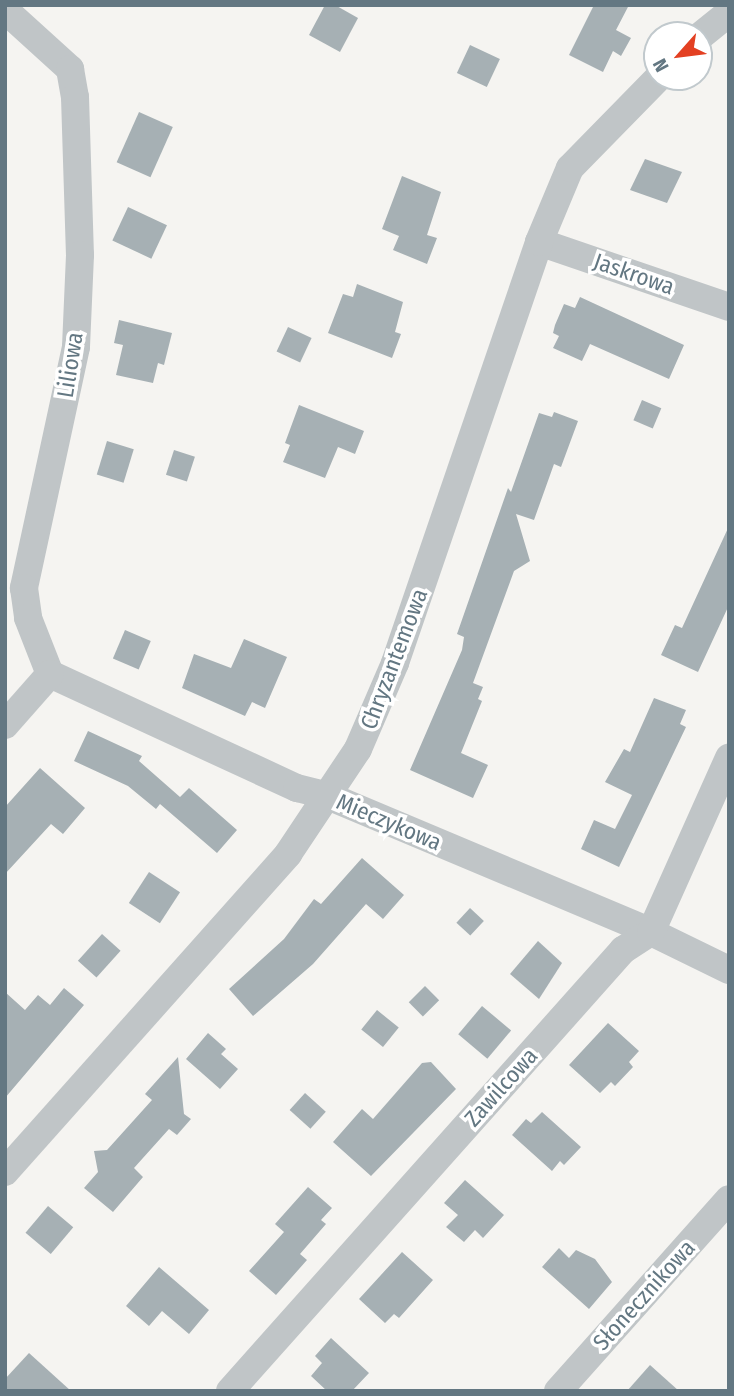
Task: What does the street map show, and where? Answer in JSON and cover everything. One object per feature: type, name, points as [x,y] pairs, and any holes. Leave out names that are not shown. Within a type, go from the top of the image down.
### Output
[{"type":"street","name":"Liliowa","points":[[5,10],[70,69],[75,97],[80,255],[76,347],[24,588],[28,618],[50,674]]},
{"type":"street","points":[[713,26],[729,13]]},
{"type":"street","name":"Chryzantemowa","points":[[5,1172],[288,854],[358,749],[396,663],[539,242],[570,168],[645,91]]},
{"type":"street","name":"Jaskrowa","points":[[539,242],[729,307]]},
{"type":"street","points":[[5,725],[50,674]]},
{"type":"street","name":"Mieczykowa","points":[[50,674],[297,788],[328,796],[651,932],[729,970]]},
{"type":"street","points":[[651,932],[729,758]]},
{"type":"street","name":"Zawilcowa","points":[[230,1391],[623,950],[651,932]]},
{"type":"street","name":"Słonecznikowa","points":[[558,1391],[729,1199]]},
{"type":"building","points":[[325,5],[335,5],[358,18],[340,52],[309,35]]},
{"type":"building","points":[[594,5],[629,5],[616,30],[631,38],[621,56],[613,51],[603,72],[569,55]]},
{"type":"building","points":[[470,45],[500,59],[487,87],[457,73]]},
{"type":"building","points":[[139,112],[173,127],[150,177],[117,162]]},
{"type":"building","points":[[645,159],[682,172],[667,203],[630,190]]},
{"type":"building","points":[[402,176],[441,192],[427,235],[437,238],[427,264],[393,250],[399,236],[382,229]]},
{"type":"building","points":[[128,207],[167,225],[151,259],[112,241]]},
{"type":"building","points":[[357,284],[403,302],[395,332],[401,334],[392,358],[328,333],[343,294],[353,297]]},
{"type":"building","points":[[580,297],[684,345],[669,379],[590,344],[582,361],[553,348],[559,336],[553,333],[555,325],[564,304],[575,308]]},
{"type":"building","points":[[119,320],[172,333],[164,365],[158,363],[153,383],[116,375],[123,345],[114,343]]},
{"type":"building","points":[[288,327],[312,338],[300,362],[277,351]]},
{"type":"building","points":[[642,400],[661,408],[653,428],[633,420]]},
{"type":"building","points":[[299,405],[364,431],[355,454],[338,447],[325,478],[283,462],[290,445],[285,443]]},
{"type":"building","points":[[554,412],[578,421],[561,467],[554,464],[534,520],[516,514],[530,561],[514,571],[473,683],[483,687],[478,699],[482,701],[461,753],[488,765],[473,798],[410,770],[462,650],[464,637],[457,634],[508,488],[511,492],[539,413],[552,417]]},
{"type":"building","points":[[107,441],[134,449],[124,483],[97,474]]},
{"type":"building","points":[[174,450],[195,457],[187,482],[166,475]]},
{"type":"building","points":[[729,526],[729,605],[698,672],[661,655],[675,625],[682,628]]},
{"type":"building","points":[[125,630],[151,641],[139,669],[113,659]]},
{"type":"building","points":[[244,639],[287,657],[265,708],[252,702],[245,716],[182,688],[194,654],[231,668]]},
{"type":"building","points":[[654,698],[686,710],[680,724],[686,727],[619,867],[581,849],[594,820],[615,829],[632,795],[605,782],[624,749],[630,752]]},
{"type":"building","points":[[88,731],[142,756],[139,761],[180,797],[189,788],[237,830],[217,853],[160,804],[156,809],[128,786],[74,761]]},
{"type":"building","points":[[40,768],[85,808],[63,834],[51,824],[5,874],[5,807]]},
{"type":"building","points":[[362,858],[404,895],[383,919],[366,904],[313,964],[253,1016],[229,989],[284,939],[314,899],[321,904]]},
{"type":"building","points":[[149,872],[180,892],[160,923],[129,903]]},
{"type":"building","points":[[470,908],[484,921],[470,936],[456,923]]},
{"type":"building","points":[[102,934],[121,951],[96,977],[78,961]]},
{"type":"building","points":[[538,941],[562,963],[539,999],[510,974]]},
{"type":"building","points":[[425,986],[439,1000],[423,1016],[409,1002]]},
{"type":"building","points":[[64,988],[84,1005],[5,1098],[5,992],[25,1010],[38,995],[50,1005]]},
{"type":"building","points":[[482,1006],[511,1030],[487,1059],[458,1034]]},
{"type":"building","points":[[377,1010],[399,1028],[383,1047],[361,1029]]},
{"type":"building","points":[[608,1023],[639,1051],[629,1062],[633,1067],[615,1086],[611,1082],[600,1093],[569,1065]]},
{"type":"building","points":[[208,1033],[226,1049],[221,1054],[238,1069],[220,1089],[186,1059]]},
{"type":"building","points":[[178,1057],[184,1114],[191,1119],[177,1135],[169,1129],[134,1168],[143,1177],[113,1212],[84,1188],[98,1172],[94,1151],[107,1150],[152,1100],[145,1094]]},
{"type":"building","points":[[431,1062],[456,1089],[371,1176],[333,1142],[362,1109],[373,1119],[422,1063]]},
{"type":"building","points":[[305,1093],[326,1112],[310,1129],[290,1110]]},
{"type":"building","points":[[542,1112],[581,1147],[564,1165],[560,1161],[552,1171],[512,1135],[526,1119],[531,1123]]},
{"type":"building","points":[[465,1180],[504,1215],[483,1238],[475,1230],[464,1242],[446,1227],[458,1215],[444,1203]]},
{"type":"building","points":[[308,1187],[332,1208],[321,1220],[326,1224],[300,1254],[307,1260],[276,1295],[249,1271],[284,1232],[275,1224]]},
{"type":"building","points":[[48,1206],[73,1227],[51,1254],[26,1233]]},
{"type":"building","points":[[559,1248],[569,1258],[576,1250],[595,1259],[612,1282],[589,1309],[542,1267]]},
{"type":"building","points":[[402,1252],[433,1280],[399,1318],[394,1314],[385,1323],[359,1299]]},
{"type":"building","points":[[159,1267],[209,1310],[189,1334],[162,1311],[149,1326],[126,1306]]},
{"type":"building","points":[[331,1338],[369,1373],[352,1391],[327,1391],[311,1376],[322,1363],[315,1356]]},
{"type":"building","points":[[29,1353],[71,1391],[5,1391],[5,1379]]},
{"type":"building","points":[[650,1365],[679,1391],[627,1391]]}]
